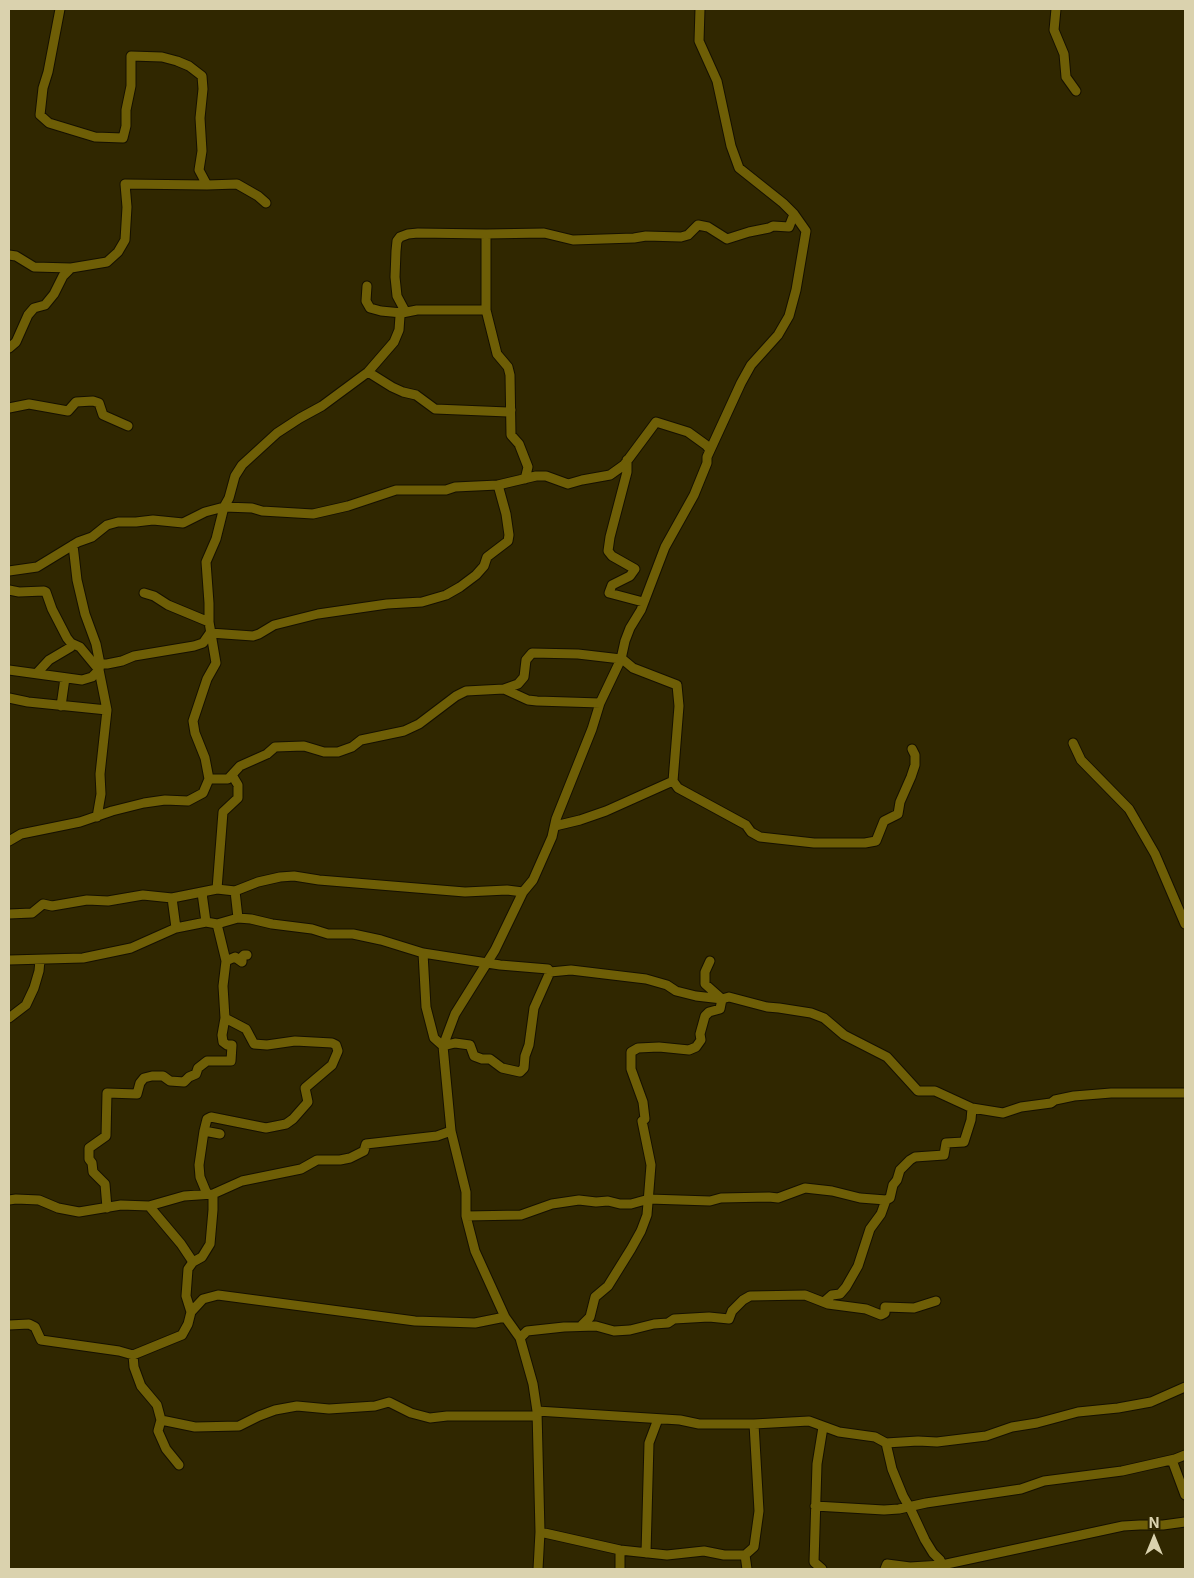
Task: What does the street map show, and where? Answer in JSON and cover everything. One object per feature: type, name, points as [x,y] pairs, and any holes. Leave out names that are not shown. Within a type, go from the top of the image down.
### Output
[{"type":"street","points":[[60,9],[48,72],[43,88],[40,115],[49,123],[96,137],[123,138],[131,86],[131,56],[162,57],[189,66],[202,76],[203,90],[200,118],[202,151],[199,170],[207,185]]},
{"type":"street","points":[[538,1569],[540,1532],[537,1413],[533,1384],[520,1338],[505,1318],[474,1251],[466,1216],[466,1192],[450,1131],[443,1046],[455,1014],[495,950],[523,892],[533,880],[552,837],[600,703],[621,658],[625,641],[665,547],[694,495],[707,463],[707,457],[740,383],[751,365],[778,335],[789,316],[806,231],[794,214],[783,203],[739,168],[731,146],[716,81],[699,41],[700,9]]},
{"type":"street","points":[[1056,9],[1054,30],[1064,54],[1066,76],[1076,91]]},
{"type":"street","points":[[9,255],[16,256],[34,267],[71,268],[107,262],[118,252],[124,240],[125,184],[237,184],[258,196],[266,204]]},
{"type":"street","points":[[403,312],[397,296],[395,277],[396,251],[397,242],[400,237],[408,234],[544,233],[573,240],[646,236],[681,237],[688,235],[698,225],[708,227],[727,239],[773,226],[788,227],[794,214]]},
{"type":"street","points":[[486,234],[486,310],[497,354],[508,367],[510,375],[511,435],[519,444],[528,467],[524,479]]},
{"type":"street","points":[[9,348],[16,342],[28,315],[34,308],[45,305],[54,294],[63,276],[71,268]]},
{"type":"street","points":[[366,286],[366,301],[370,308],[381,312],[486,310]]},
{"type":"street","points":[[9,841],[21,834],[97,818],[112,811],[165,800],[188,801],[203,793],[209,779],[205,758],[194,733],[193,721],[207,679],[216,662],[210,633],[206,562],[216,540],[224,507],[229,498],[235,476],[242,465],[277,433],[322,406],[368,372],[394,342],[399,330],[400,316],[403,312]]},
{"type":"street","points":[[368,372],[392,388],[416,394],[435,409],[508,412],[511,410]]},
{"type":"street","points":[[9,408],[29,404],[68,411],[72,409],[76,402],[94,401],[98,403],[103,415],[128,426]]},
{"type":"street","points":[[9,570],[37,567],[73,545],[92,537],[106,525],[112,523],[153,520],[183,523],[206,512],[224,507],[313,514],[348,506],[396,490],[446,490],[455,487],[498,485],[546,476],[568,484],[610,475],[624,465],[656,422],[688,432],[710,450]]},
{"type":"street","points":[[627,460],[608,551],[612,556],[635,570],[630,576],[612,585],[609,593],[643,602]]},
{"type":"street","points":[[210,633],[252,636],[274,625],[318,614],[386,604],[422,602],[446,595],[476,575],[484,566],[487,557],[508,541],[506,514],[498,485]]},
{"type":"street","points":[[73,545],[77,580],[84,614],[96,644],[107,710],[97,818]]},
{"type":"street","points":[[9,590],[18,592],[46,592],[59,624],[71,643],[80,648],[100,667]]},
{"type":"street","points":[[144,593],[209,622]]},
{"type":"street","points":[[9,670],[82,680],[92,677],[100,667],[134,656],[204,643],[210,633]]},
{"type":"street","points":[[37,673],[49,660],[71,647],[71,643]]},
{"type":"street","points":[[209,779],[228,779],[240,766],[267,754],[275,747],[304,746],[324,752],[338,752],[352,747],[361,740],[404,731],[419,724],[456,696],[466,691],[504,689],[518,684],[524,677],[526,660],[532,653],[578,654],[621,658],[633,668],[677,685],[679,706],[673,781],[678,788],[746,824],[751,832],[760,837],[814,843],[865,843],[876,840],[884,822],[898,814],[900,802],[912,777],[915,765],[915,755],[912,749]]},
{"type":"street","points":[[61,706],[65,678]]},
{"type":"street","points":[[504,689],[537,702],[600,703]]},
{"type":"street","points":[[9,698],[61,706],[107,710]]},
{"type":"street","points":[[1073,743],[1081,760],[1130,809],[1155,854],[1185,924]]},
{"type":"street","points":[[217,889],[223,812],[238,798],[238,785],[232,775]]},
{"type":"street","points":[[555,826],[606,811],[673,781]]},
{"type":"street","points":[[9,914],[32,914],[43,904],[52,906],[87,900],[108,901],[143,896],[172,898],[202,894],[217,889],[235,891],[267,880],[294,876],[319,880],[465,892],[507,890],[523,892]]},
{"type":"street","points":[[235,891],[238,918]]},
{"type":"street","points":[[202,894],[206,922]]},
{"type":"street","points":[[172,898],[176,928]]},
{"type":"street","points":[[9,960],[40,960],[64,957],[83,958],[131,948],[176,928],[206,922],[217,924],[238,918],[251,918],[272,924],[312,929],[328,934],[353,934],[381,940],[423,953],[487,963],[548,969],[550,972],[572,970],[646,978],[686,994],[722,999],[729,997],[766,1008],[811,1013],[824,1018],[844,1035],[887,1057],[918,1091],[935,1091],[972,1108],[1003,1113],[1021,1107],[1051,1103],[1055,1100],[1074,1096],[1111,1093],[1185,1093]]},
{"type":"street","points":[[107,1208],[105,1184],[93,1172],[92,1163],[89,1159],[89,1148],[106,1136],[107,1093],[138,1094],[140,1084],[144,1078],[163,1076],[170,1081],[184,1082],[188,1077],[196,1074],[198,1068],[207,1061],[231,1061],[232,1045],[227,1045],[223,1042],[222,1034],[225,1018],[223,986],[226,961],[217,924]]},
{"type":"street","points":[[423,953],[428,1014],[434,1038],[443,1046]]},
{"type":"street","points":[[226,961],[235,957],[242,962],[244,954],[247,955]]},
{"type":"street","points":[[9,1018],[26,1005],[39,972],[40,960]]},
{"type":"street","points":[[710,961],[706,972],[705,984],[722,999]]},
{"type":"street","points":[[443,1046],[455,1044],[470,1045],[474,1056],[490,1059],[502,1068],[520,1072],[524,1068],[534,1008],[550,972]]},
{"type":"street","points":[[582,1325],[590,1317],[595,1297],[608,1286],[618,1271],[641,1231],[647,1215],[651,1164],[642,1121],[645,1119],[643,1102],[631,1069],[631,1052],[638,1048],[659,1046],[689,1050],[696,1047],[701,1040],[700,1034],[705,1016],[709,1012],[720,1009],[722,999]]},
{"type":"street","points":[[191,1312],[186,1296],[188,1269],[193,1262],[202,1257],[210,1244],[213,1210],[210,1194],[200,1177],[199,1164],[207,1119],[211,1117],[266,1128],[286,1124],[308,1102],[305,1088],[332,1065],[338,1050],[336,1045],[332,1044],[295,1042],[267,1045],[254,1044],[246,1029],[225,1018]]},
{"type":"street","points":[[824,1302],[832,1295],[840,1294],[846,1287],[858,1266],[870,1229],[881,1214],[886,1200],[890,1198],[893,1184],[897,1180],[900,1170],[915,1157],[944,1155],[946,1143],[964,1142],[971,1120],[972,1108]]},
{"type":"street","points":[[204,1131],[220,1134]]},
{"type":"street","points":[[9,1200],[39,1200],[58,1208],[79,1212],[121,1204],[149,1206],[184,1196],[210,1194],[242,1181],[301,1169],[317,1160],[350,1158],[364,1151],[366,1144],[437,1136],[450,1131]]},
{"type":"street","points":[[466,1216],[521,1215],[552,1204],[579,1200],[631,1204],[649,1199],[710,1201],[721,1198],[778,1198],[805,1188],[832,1191],[860,1198],[886,1200]]},
{"type":"street","points":[[149,1206],[181,1244],[193,1262]]},
{"type":"street","points":[[9,1325],[29,1324],[35,1327],[41,1340],[133,1354],[182,1334],[188,1324],[191,1312],[203,1299],[218,1294],[415,1321],[475,1324],[505,1318]]},
{"type":"street","points":[[520,1338],[527,1331],[582,1325],[596,1326],[614,1331],[668,1323],[674,1319],[709,1317],[729,1319],[732,1310],[750,1296],[805,1295],[824,1302],[866,1309],[881,1315],[885,1313],[886,1307],[914,1308],[936,1301]]},
{"type":"street","points":[[133,1354],[134,1366],[141,1386],[157,1404],[161,1420],[158,1431],[170,1454],[179,1464]]},
{"type":"street","points":[[161,1420],[194,1427],[239,1426],[275,1410],[297,1406],[329,1409],[375,1406],[389,1402],[411,1413],[430,1418],[537,1413],[680,1420],[699,1424],[809,1421],[839,1432],[875,1437],[886,1443],[918,1440],[937,1442],[986,1436],[1012,1427],[1037,1423],[1078,1412],[1151,1402],[1185,1387]]},
{"type":"street","points":[[646,1553],[649,1443],[658,1419]]},
{"type":"street","points":[[540,1532],[620,1550],[646,1553],[667,1555],[704,1551],[745,1555],[754,1547],[759,1511],[754,1424]]},
{"type":"street","points":[[822,1569],[814,1562],[815,1506],[823,1427]]},
{"type":"street","points":[[886,1443],[892,1470],[903,1496],[942,1567]]},
{"type":"street","points":[[815,1506],[884,1510],[910,1507],[974,1495],[1021,1489],[1044,1481],[1122,1471],[1172,1460],[1185,1455]]},
{"type":"street","points":[[1172,1460],[1185,1495]]},
{"type":"street","points":[[885,1569],[887,1564],[910,1567],[942,1567],[1124,1526],[1163,1526],[1185,1522]]},
{"type":"street","points":[[620,1550],[620,1569]]},
{"type":"street","points":[[745,1555],[747,1569]]}]
